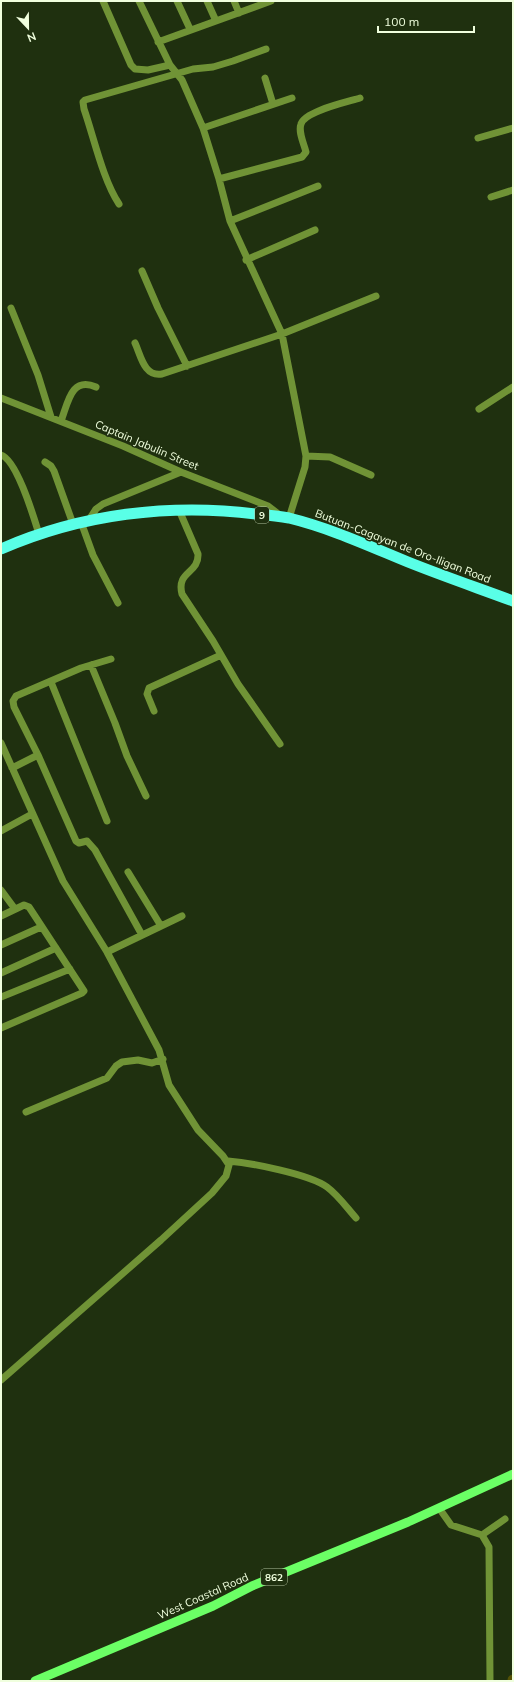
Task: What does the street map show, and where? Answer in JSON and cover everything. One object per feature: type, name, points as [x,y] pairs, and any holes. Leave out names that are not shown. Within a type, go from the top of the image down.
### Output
[{"type":"highway","name":"Butuan-Cagayan de Oro-Iligan Road","points":[[1,549],[39,534],[81,522],[136,513],[179,510],[226,511],[285,517],[356,540],[409,562],[513,601]]},
{"type":"main road","name":"West Coastal Road","points":[[35,1681],[439,1508],[513,1474]]},
{"type":"street","points":[[103,1],[131,65],[135,69],[148,70],[170,65]]},
{"type":"street","points":[[139,1],[170,65],[178,75],[203,128],[230,221],[246,260],[282,334],[306,456],[305,467],[285,517]]},
{"type":"street","points":[[177,1],[190,29]]},
{"type":"street","points":[[207,1],[216,21]]},
{"type":"street","points":[[234,1],[239,14]]},
{"type":"street","points":[[158,42],[190,29],[239,14],[262,3],[271,1]]},
{"type":"street","points":[[120,204],[113,193],[100,158],[84,109],[84,102],[89,99],[199,68],[213,67],[266,49]]},
{"type":"street","points":[[264,78],[273,104]]},
{"type":"street","points":[[203,128],[292,98]]},
{"type":"street","points":[[219,179],[302,157],[306,152],[300,126],[303,120],[319,111],[360,98]]},
{"type":"street","points":[[478,138],[513,128]]},
{"type":"street","points":[[230,221],[318,186]]},
{"type":"street","points":[[491,197],[513,190]]},
{"type":"street","points":[[246,260],[315,230]]},
{"type":"street","points":[[142,271],[158,308],[187,366]]},
{"type":"street","points":[[135,343],[151,374],[162,374],[282,334],[376,296]]},
{"type":"street","points":[[11,308],[38,375],[51,417]]},
{"type":"street","points":[[61,421],[72,394],[78,385],[87,383],[96,387]]},
{"type":"street","points":[[479,409],[513,387]]},
{"type":"street","name":"Captain Jabulin Street","points":[[1,398],[268,506],[285,517]]},
{"type":"street","points":[[1,455],[9,460],[14,469],[31,508],[39,534]]},
{"type":"street","points":[[306,456],[330,457],[371,475]]},
{"type":"street","points":[[45,462],[51,466],[81,522],[94,555],[118,603]]},
{"type":"street","points":[[81,522],[103,504],[181,472]]},
{"type":"street","points":[[179,510],[198,554],[199,560],[192,570],[183,577],[180,587],[182,594],[238,684],[280,744]]},
{"type":"street","points":[[154,711],[147,694],[149,688],[221,655]]},
{"type":"street","points":[[111,659],[91,665],[16,696],[13,701],[76,841],[79,843],[87,841],[95,850],[142,935]]},
{"type":"street","points":[[91,665],[127,756],[146,796]]},
{"type":"street","points":[[51,682],[107,821]]},
{"type":"street","points":[[1,742],[5,761],[12,768],[63,882],[107,952],[163,1059],[167,1079],[172,1090],[198,1130],[228,1161],[264,1166],[317,1182],[333,1192],[356,1218]]},
{"type":"street","points":[[12,768],[38,755]]},
{"type":"street","points":[[1,831],[32,814]]},
{"type":"street","points":[[128,872],[161,926]]},
{"type":"street","points":[[1,890],[15,909]]},
{"type":"street","points":[[1,916],[15,909],[27,906],[83,988],[82,993],[1,1028]]},
{"type":"street","points":[[107,952],[182,916]]},
{"type":"street","points":[[1,945],[41,927]]},
{"type":"street","points":[[1,973],[56,948]]},
{"type":"street","points":[[1,997],[70,969]]},
{"type":"street","points":[[26,1112],[107,1078],[116,1066],[122,1062],[138,1060],[152,1063],[163,1059]]},
{"type":"street","points":[[1,1380],[161,1240],[212,1193],[226,1176],[228,1161]]},
{"type":"street","points":[[439,1508],[452,1525],[482,1535],[486,1540],[489,1553],[490,1681]]},
{"type":"street","points":[[482,1535],[505,1519]]}]
